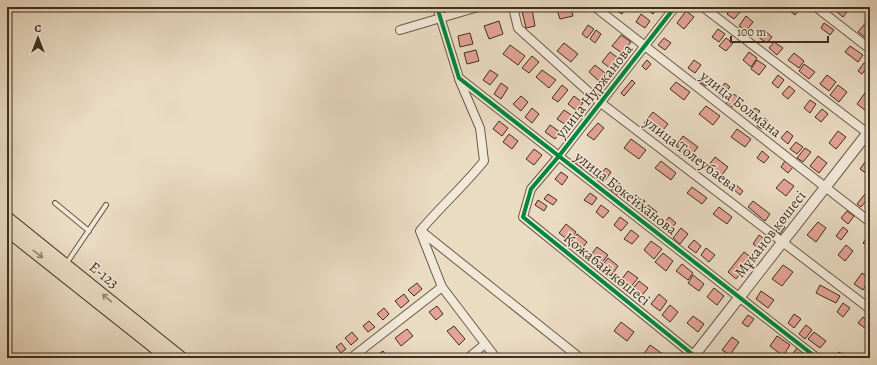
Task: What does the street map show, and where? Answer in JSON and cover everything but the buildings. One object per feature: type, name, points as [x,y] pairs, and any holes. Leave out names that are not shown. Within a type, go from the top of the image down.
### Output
[{"type":"main road","name":"Е-123","points":[[7,218],[181,358]]},
{"type":"main road","name":"Е-123","points":[[7,230],[168,358]]},
{"type":"street","points":[[420,231],[441,206],[484,161],[480,128],[459,78],[439,18],[437,7]]},
{"type":"street","points":[[400,30],[478,7]]},
{"type":"street","name":"улица Толеубаева","points":[[513,7],[518,28],[601,103],[870,309]]},
{"type":"street","name":"улица Болмана","points":[[595,7],[870,222]]},
{"type":"street","name":"улица Нуржанова","points":[[531,189],[601,103],[675,7]]},
{"type":"street","points":[[703,7],[869,133]]},
{"type":"street","points":[[816,7],[870,48]]},
{"type":"street","name":"улица Бокейханова","points":[[459,78],[817,358]]},
{"type":"street","name":"Мұканов көшесі","points":[[694,357],[825,187],[869,133]]},
{"type":"street","name":"Қожабай көшесі","points":[[531,189],[523,217],[694,357]]},
{"type":"street","points":[[420,231],[442,288],[496,358]]},
{"type":"street","points":[[420,231],[580,358]]},
{"type":"street","points":[[351,358],[442,288]]},
{"type":"street","points":[[468,358],[485,344]]},
{"type":"lane","points":[[55,203],[89,231]]},
{"type":"lane","points":[[66,265],[106,204]]},
{"type":"railway","points":[[7,349],[18,358]]},
{"type":"cycle path","points":[[437,7],[459,78],[817,358]]},
{"type":"cycle path","points":[[675,7],[559,156],[531,189],[523,217],[697,358]]}]
